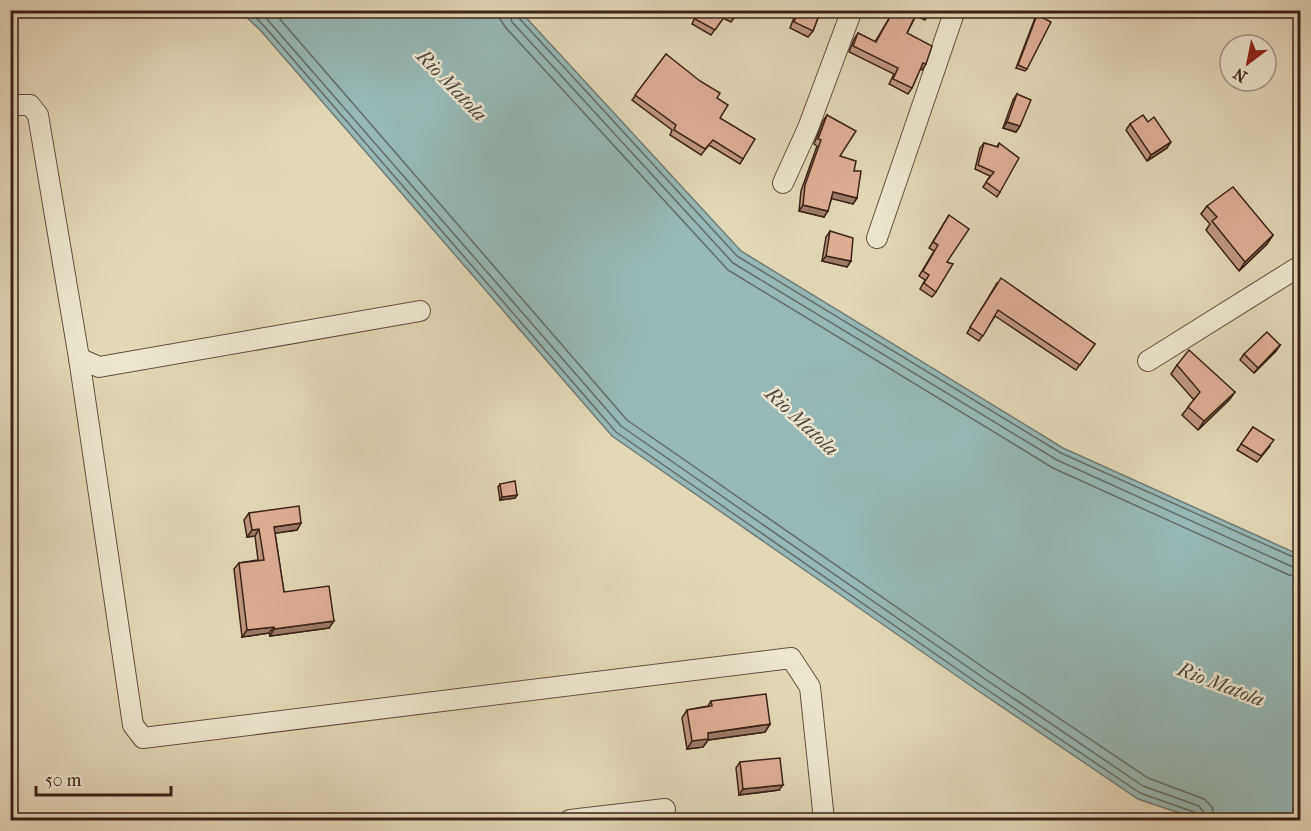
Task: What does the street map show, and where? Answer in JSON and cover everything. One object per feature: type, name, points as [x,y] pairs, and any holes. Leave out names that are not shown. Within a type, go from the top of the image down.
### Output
[{"type":"street","points":[[783,183],[808,128],[852,10]]},
{"type":"street","points":[[877,238],[955,10]]},
{"type":"street","points":[[10,105],[30,105],[38,115],[79,358],[133,725],[143,738],[791,658],[810,687],[824,820]]},
{"type":"street","points":[[1148,361],[1300,266]]},
{"type":"street","points":[[79,358],[99,367],[420,311]]},
{"type":"street","points":[[570,820],[665,809]]},
{"type":"water","name":"Rio Matola","points":[[240,11],[520,11],[741,251],[1063,448],[1300,555],[1300,820],[1200,820],[1138,799],[612,436],[261,31]]},
{"type":"building","points":[[699,10],[740,10],[734,18],[727,13],[715,30],[695,19]]},
{"type":"building","points":[[799,10],[821,10],[813,31],[794,22]]},
{"type":"building","points":[[894,10],[918,10],[907,33],[932,46],[926,64],[923,63],[912,88],[893,79],[898,68],[853,46],[858,33],[876,42]]},
{"type":"building","points":[[920,10],[931,10],[929,15]]},
{"type":"building","points":[[1037,15],[1051,22],[1027,69],[1018,65]]},
{"type":"building","points":[[666,54],[700,81],[720,93],[717,98],[728,105],[720,118],[755,139],[743,159],[713,140],[705,149],[674,130],[676,125],[635,95]]},
{"type":"building","points":[[1017,94],[1031,100],[1020,126],[1007,122]]},
{"type":"building","points":[[827,115],[856,131],[840,156],[856,161],[854,171],[861,171],[857,198],[833,192],[828,211],[803,205],[805,185]]},
{"type":"building","points":[[1143,115],[1148,122],[1154,117],[1171,142],[1151,155],[1130,124]]},
{"type":"building","points":[[984,143],[998,147],[999,143],[1019,158],[1000,192],[986,182],[994,172],[978,165]]},
{"type":"building","points":[[1233,187],[1273,235],[1245,262],[1212,221],[1217,217],[1207,206]]},
{"type":"building","points":[[949,215],[969,229],[947,262],[953,264],[936,292],[924,283],[929,275],[923,271],[938,245],[933,242]]},
{"type":"building","points":[[830,231],[853,238],[851,261],[826,256]]},
{"type":"building","points":[[1001,278],[1095,344],[1080,365],[998,310],[983,336],[970,327]]},
{"type":"building","points":[[1267,332],[1280,345],[1258,368],[1244,354]]},
{"type":"building","points":[[1189,350],[1235,392],[1204,421],[1188,407],[1200,392],[1177,365]]},
{"type":"building","points":[[1253,427],[1274,440],[1261,456],[1241,444]]},
{"type":"building","points":[[515,481],[517,495],[502,497],[500,484]]},
{"type":"building","points":[[299,506],[301,523],[274,527],[284,592],[329,586],[334,621],[247,630],[239,563],[264,560],[259,529],[252,530],[249,513]]},
{"type":"building","points":[[766,694],[770,724],[708,733],[708,739],[692,741],[687,710],[712,706],[711,701]]},
{"type":"building","points":[[780,758],[783,785],[743,789],[740,762]]}]
